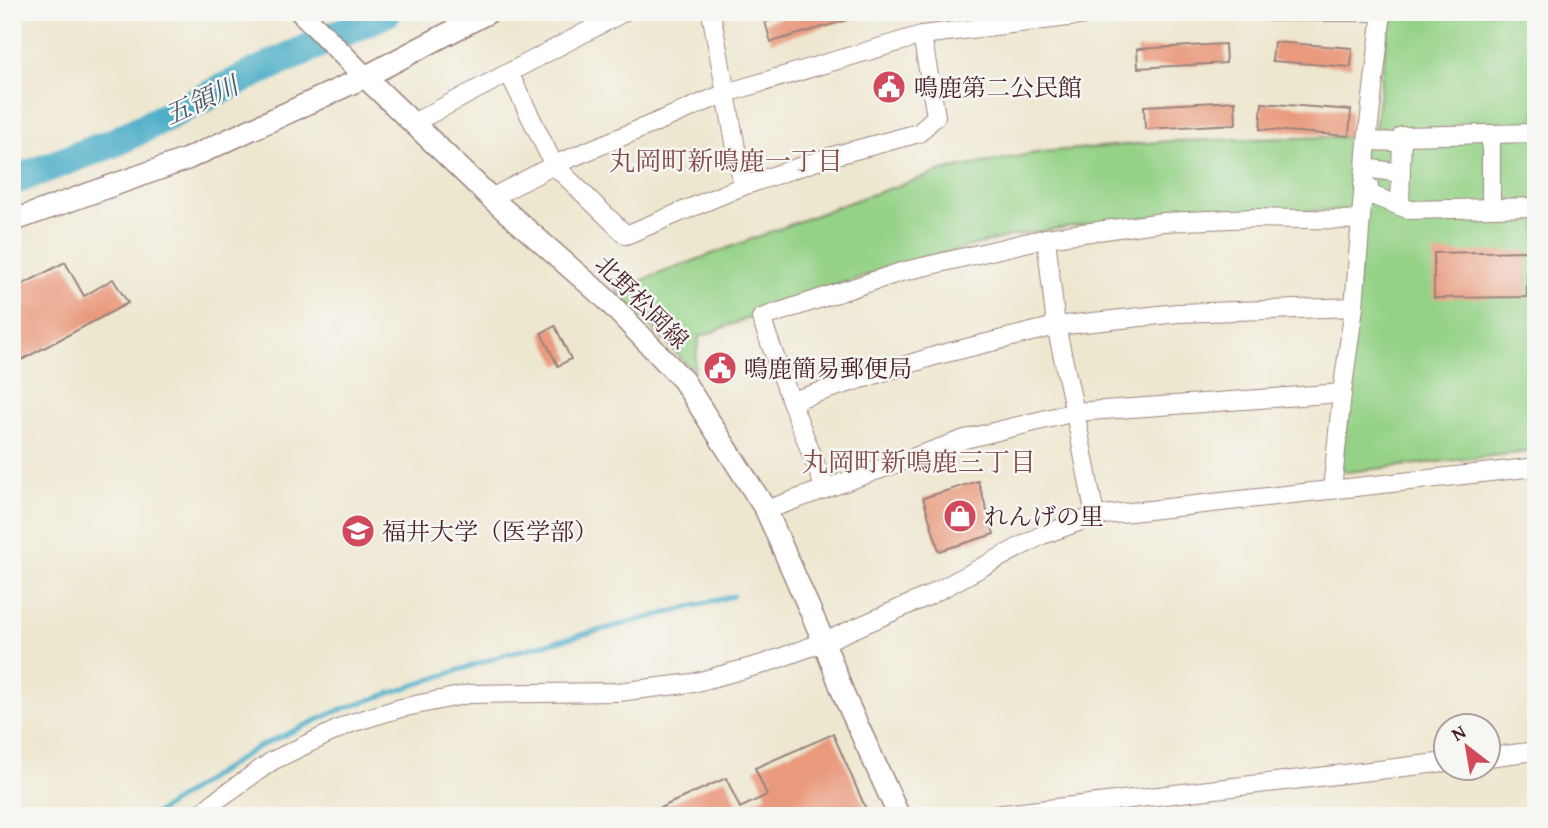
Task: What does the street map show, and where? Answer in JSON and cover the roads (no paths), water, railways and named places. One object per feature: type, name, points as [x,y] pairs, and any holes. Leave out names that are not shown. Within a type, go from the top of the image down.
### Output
[{"type":"main road","name":"北野松岡線","points":[[301,12],[492,198],[606,299],[682,380],[766,510],[824,642],[845,698],[899,816]]},
{"type":"main road","points":[[12,221],[187,159],[365,77],[489,12]]},
{"type":"street","points":[[413,123],[624,12]]},
{"type":"street","points":[[711,12],[743,186]]},
{"type":"street","points":[[492,198],[554,165],[726,93],[922,35],[1110,12]]},
{"type":"street","points":[[1269,12],[1382,12],[1367,141],[1354,307],[1332,489]]},
{"type":"street","points":[[509,73],[554,165],[626,235],[743,186],[829,157],[919,133],[936,116],[922,35]]},
{"type":"street","points":[[1400,206],[1402,136],[1536,133]]},
{"type":"street","points":[[1491,134],[1491,208]]},
{"type":"street","points":[[1367,141],[1402,142]]},
{"type":"street","points":[[1364,176],[1401,173]]},
{"type":"street","points":[[1364,176],[1369,194],[1410,210],[1536,207]]},
{"type":"street","points":[[825,489],[761,318],[901,272],[1046,238],[1163,222],[1254,218],[1360,220]]},
{"type":"street","points":[[1046,238],[1056,326],[1095,516]]},
{"type":"street","points":[[791,401],[938,355],[1056,326],[1178,313],[1354,307]]},
{"type":"street","points":[[766,510],[965,439],[1075,412],[1342,393]]},
{"type":"street","points":[[198,816],[272,761],[351,723],[469,694],[618,692],[693,683],[764,664],[824,642],[928,596],[1042,535],[1095,516],[1536,467]]},
{"type":"street","points":[[1502,755],[1536,751]]},
{"type":"street","points":[[987,816],[1432,764]]},
{"type":"waterway","name":"五領川","points":[[12,181],[115,142],[248,76],[387,12]]},
{"type":"waterway","points":[[152,816],[256,748],[337,711],[507,654],[733,596]]},
{"type":"place","name":"鳴鹿第二公民館","points":[[889,87]]},
{"type":"place","name":"鳴鹿簡易郵便局","points":[[720,368]]},
{"type":"place","name":"れんげの里","points":[[960,516]]},
{"type":"place","name":"福井大学（医学部）","points":[[358,531]]},
{"type":"district","name":"丸岡町新鳴鹿一丁目","points":[[726,160]]},
{"type":"district","name":"丸岡町新鳴鹿三丁目","points":[[919,461]]}]
